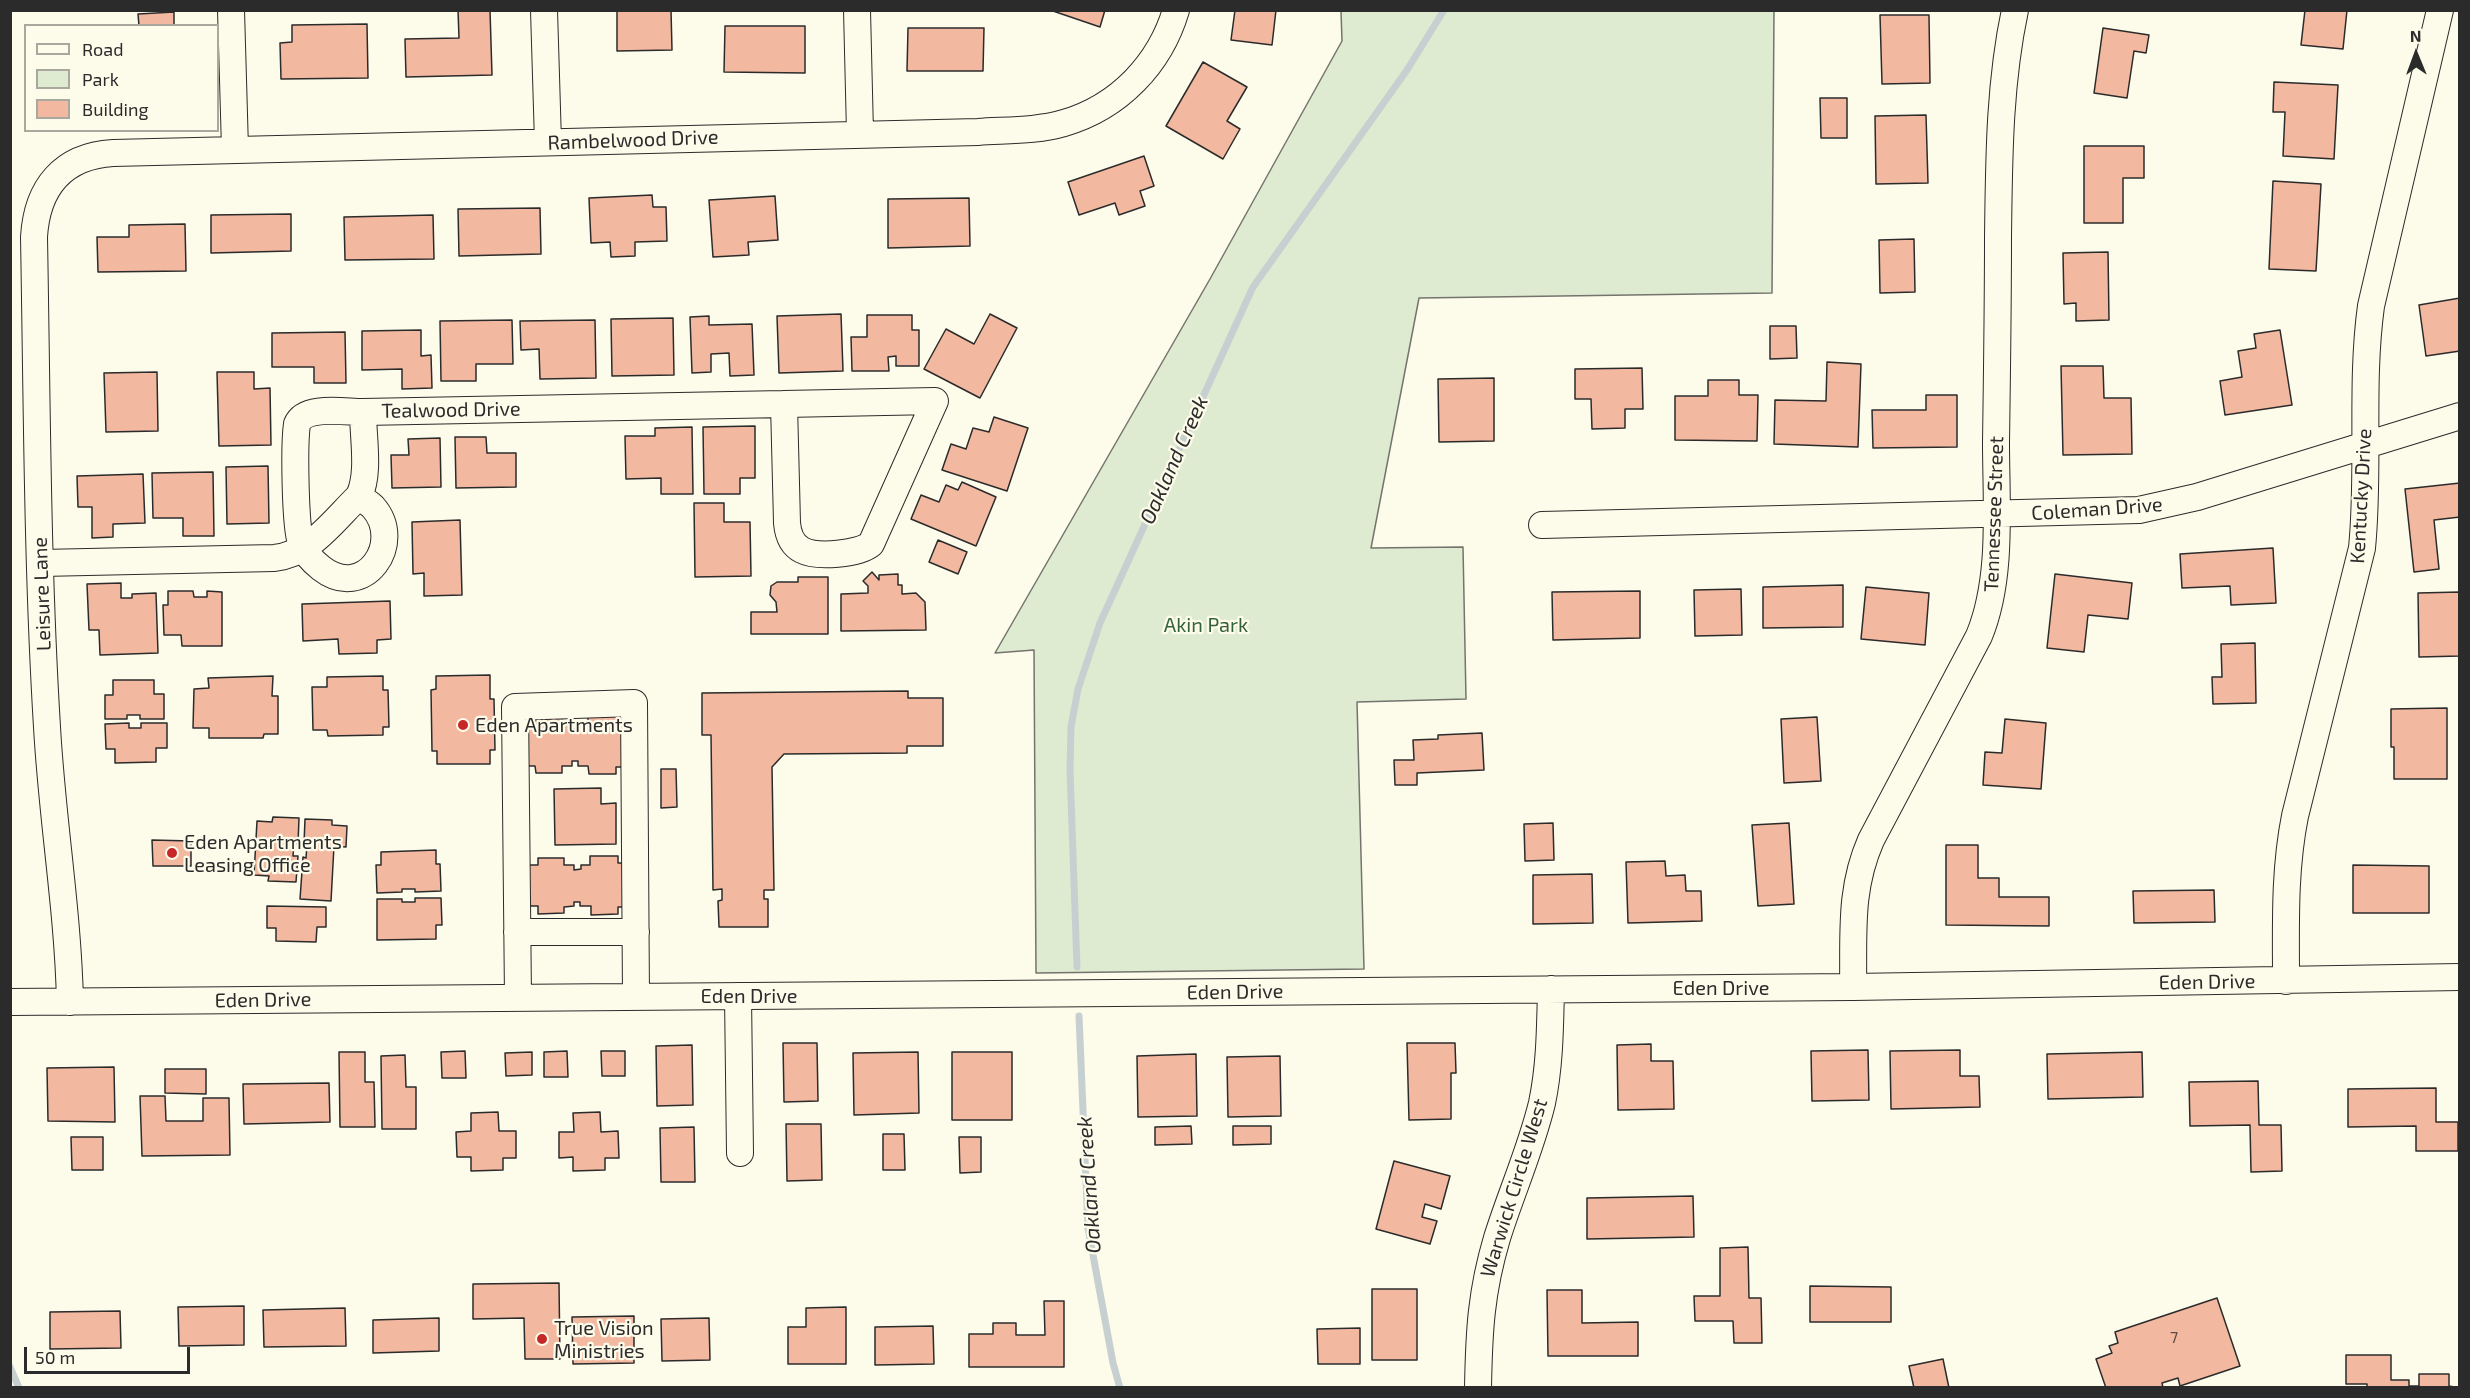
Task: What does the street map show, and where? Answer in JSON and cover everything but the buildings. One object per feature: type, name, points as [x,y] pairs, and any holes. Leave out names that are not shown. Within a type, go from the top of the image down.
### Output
[{"type":"street","points":[[231,10],[235,149]]},
{"type":"street","points":[[544,10],[548,142]]},
{"type":"street","points":[[857,10],[860,133]]},
{"type":"street","name":"Rambelwood Drive","points":[[49,188],[69,165],[93,155],[235,149],[1012,130],[1045,127],[1079,118],[1110,102],[1136,81],[1165,41],[1176,10]]},
{"type":"street","name":"Tennessee Street","points":[[1853,987],[1854,904],[1859,870],[1872,840],[1984,625],[1992,592],[1996,515],[1999,148],[2004,75],[2015,10]]},
{"type":"street","name":"Kentucky Drive","points":[[2286,981],[2288,854],[2297,806],[2359,564],[2365,506],[2367,351],[2372,300],[2440,10]]},
{"type":"street","name":"Leisure Lane","points":[[49,188],[36,216],[33,237],[41,563],[47,730],[69,962],[70,1002]]},
{"type":"street","name":"Tealwood Drive","points":[[358,496],[364,481],[363,412],[935,401],[878,532],[871,544],[864,549],[852,553],[809,553],[800,549],[791,539],[787,523],[784,404]]},
{"type":"street","points":[[41,563],[289,556],[304,549],[358,496],[373,508],[380,519],[385,537],[377,562],[366,573],[348,579],[335,578],[314,563],[304,549],[299,538],[296,428],[298,421],[308,413],[363,412]]},
{"type":"street","name":"Coleman Drive","points":[[1542,525],[2118,512],[2159,507],[2197,498],[2460,416]]},
{"type":"street","points":[[518,998],[515,707],[634,703],[636,997]]},
{"type":"street","points":[[517,932],[636,932]]},
{"type":"street","name":"Eden Drive","points":[[10,1002],[1853,987],[2460,977]]},
{"type":"street","name":"Warwick Circle West","points":[[1478,1388],[1479,1333],[1484,1290],[1498,1235],[1535,1127],[1545,1084],[1550,1047],[1551,989]]},
{"type":"street","points":[[738,996],[740,1153]]},
{"type":"green space","name":"Akin Park","points":[[1341,11],[1774,11],[1772,293],[1419,298],[1371,548],[1463,547],[1466,699],[1357,702],[1364,969],[1036,973],[1034,650],[995,653],[1210,279],[1342,41]]},
{"type":"waterway","name":"Oakland Creek","points":[[1077,967],[1070,769],[1071,727],[1078,689],[1100,623],[1253,287],[1407,70],[1444,10]]},
{"type":"waterway","name":"Oakland Creek","points":[[1079,1016],[1088,1228],[1113,1363],[1120,1388]]},
{"type":"waterway","points":[[10,1367],[19,1388]]},
{"type":"place","name":"Eden Apartments","points":[[463,725]]},
{"type":"place","name":"Eden Apartments Leasing Office","points":[[172,853]]},
{"type":"place","name":"True Vision Ministries","points":[[542,1339]]}]
